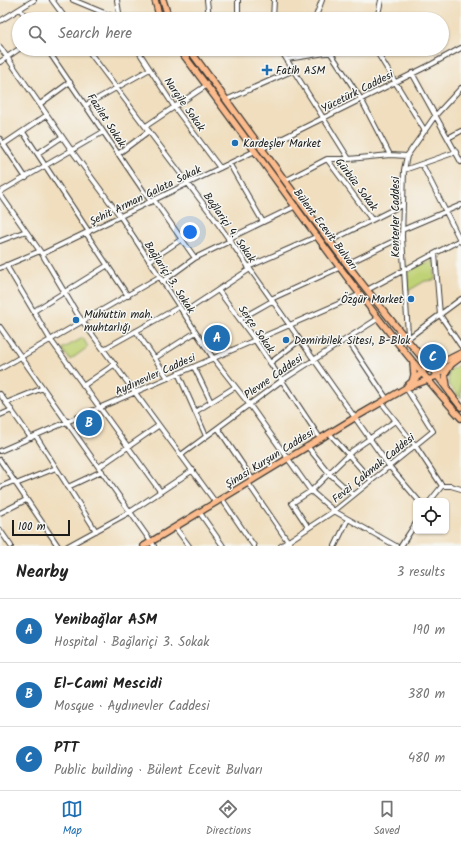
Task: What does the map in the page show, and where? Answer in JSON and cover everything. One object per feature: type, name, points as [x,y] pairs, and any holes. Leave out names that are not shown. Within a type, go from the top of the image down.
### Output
[{"type":"main road","points":[[155,0],[158,12]]},
{"type":"main road","points":[[162,0],[166,12]]},
{"type":"main road","name":"Bülent Ecevit Bulvarı","points":[[184,56],[411,359],[452,395],[461,406]]},
{"type":"main road","name":"Bülent Ecevit Bulvarı","points":[[193,56],[347,264],[422,359],[437,391],[461,418]]},
{"type":"main road","name":"Şinasi Kurşun Caddesi","points":[[144,546],[152,544],[175,527],[320,438],[451,361],[461,353]]},
{"type":"main road","name":"Şinasi Kurşun Caddesi","points":[[412,384],[451,361],[461,357]]},
{"type":"main road","points":[[411,359],[415,371],[412,384],[427,386],[437,391]]},
{"type":"main road","points":[[422,359],[434,364],[451,361]]},
{"type":"main road","points":[[451,361],[444,374],[445,382],[452,395]]},
{"type":"street","points":[[15,12],[34,0]]},
{"type":"street","points":[[52,0],[61,12]]},
{"type":"street","points":[[72,0],[102,12]]},
{"type":"street","points":[[117,0],[119,12]]},
{"type":"street","points":[[207,0],[208,12]]},
{"type":"street","points":[[238,0],[238,12]]},
{"type":"street","points":[[273,12],[274,0]]},
{"type":"street","points":[[318,12],[322,0]]},
{"type":"street","points":[[378,12],[381,0]]},
{"type":"street","points":[[0,21],[12,14]]},
{"type":"street","name":"Bağlariçi 3. Sokak","points":[[0,47],[62,137],[120,216],[213,358],[249,404],[286,459],[310,491],[334,511],[396,546]]},
{"type":"street","name":"Yücetürk Caddesi","points":[[449,54],[461,48]]},
{"type":"street","points":[[0,62],[12,53]]},
{"type":"street","name":"Fazilet Sokak","points":[[52,56],[86,104],[118,154],[195,258]]},
{"type":"street","name":"Bağlariçi 4. Sokak","points":[[92,56],[150,131],[229,240],[356,417],[389,466],[416,498]]},
{"type":"street","name":"Nargile Sokak","points":[[142,56],[175,108],[220,168]]},
{"type":"street","points":[[285,56],[349,159]]},
{"type":"street","points":[[287,59],[303,56]]},
{"type":"street","points":[[332,56],[361,99],[390,155]]},
{"type":"street","points":[[379,56],[425,130]]},
{"type":"street","name":"Yücetürk Caddesi","points":[[261,149],[445,56]]},
{"type":"street","points":[[86,104],[150,69]]},
{"type":"street","points":[[226,100],[294,70]]},
{"type":"street","points":[[412,73],[461,162]]},
{"type":"street","points":[[40,104],[70,82]]},
{"type":"street","points":[[146,126],[175,108],[207,85]]},
{"type":"street","name":"Kenterler Caddesi","points":[[406,340],[408,335],[402,237],[402,205],[404,170],[407,156],[435,116],[461,88]]},
{"type":"street","points":[[4,144],[47,115]]},
{"type":"street","points":[[118,154],[150,131]]},
{"type":"street","points":[[448,138],[461,131]]},
{"type":"street","points":[[23,132],[38,153],[128,296]]},
{"type":"street","points":[[103,132],[0,194],[41,253],[83,321],[158,426],[193,470],[216,503]]},
{"type":"street","points":[[38,153],[62,137]]},
{"type":"street","points":[[0,139],[26,178]]},
{"type":"street","name":"Şehit Arman Galata Sokak","points":[[0,268],[41,253],[87,232],[255,151]]},
{"type":"street","points":[[404,170],[456,152]]},
{"type":"street","points":[[327,159],[349,159],[390,155],[407,156]]},
{"type":"street","name":"Gürbüz Sokak","points":[[285,181],[327,159],[372,220]]},
{"type":"street","points":[[229,163],[262,222]]},
{"type":"street","points":[[367,290],[461,241],[422,164]]},
{"type":"street","points":[[330,240],[402,205]]},
{"type":"street","points":[[402,230],[461,205]]},
{"type":"street","points":[[162,282],[195,258],[262,222],[296,206]]},
{"type":"street","points":[[0,241],[26,231]]},
{"type":"street","points":[[183,312],[249,268],[318,236]]},
{"type":"street","points":[[347,264],[402,237]]},
{"type":"street","points":[[149,261],[182,239]]},
{"type":"street","points":[[435,254],[440,315],[461,346]]},
{"type":"street","points":[[6,265],[50,339],[160,491]]},
{"type":"street","points":[[34,311],[108,265]]},
{"type":"street","points":[[240,319],[272,300],[341,267]]},
{"type":"street","points":[[0,369],[159,277]]},
{"type":"street","name":"Serçe Sokak","points":[[218,290],[255,340],[320,438]]},
{"type":"street","name":"Aydınevler Caddesi","points":[[0,451],[361,294]]},
{"type":"street","points":[[406,340],[461,299]]},
{"type":"street","points":[[104,349],[179,307]]},
{"type":"street","name":"Plevne Caddesi","points":[[181,455],[314,358],[379,318]]},
{"type":"street","points":[[0,327],[101,469],[152,544]]},
{"type":"street","points":[[136,331],[168,378]]},
{"type":"street","points":[[155,358],[196,332]]},
{"type":"street","points":[[347,339],[388,399]]},
{"type":"street","points":[[270,363],[300,340]]},
{"type":"street","points":[[83,386],[115,364]]},
{"type":"street","points":[[194,367],[212,402]]},
{"type":"street","points":[[178,374],[206,436]]},
{"type":"street","points":[[195,412],[235,387]]},
{"type":"street","points":[[6,403],[43,388]]},
{"type":"street","name":"Fevzi Çakmak Caddesi","points":[[281,546],[334,511],[434,431],[406,388]]},
{"type":"street","points":[[0,394],[30,438]]},
{"type":"street","points":[[381,402],[415,445],[442,486]]},
{"type":"street","points":[[0,415],[12,410]]},
{"type":"street","points":[[308,527],[292,503],[310,491],[348,455],[395,421]]},
{"type":"street","points":[[68,487],[101,469],[128,447],[158,426]]},
{"type":"street","points":[[218,428],[291,546]]},
{"type":"street","points":[[329,433],[371,480]]},
{"type":"street","points":[[36,436],[96,531]]},
{"type":"street","points":[[307,446],[329,473],[353,495]]},
{"type":"street","points":[[0,460],[58,546]]},
{"type":"street","points":[[0,487],[56,468]]},
{"type":"street","points":[[68,546],[130,512],[193,470]]},
{"type":"street","points":[[442,486],[451,486],[461,489]]},
{"type":"street","points":[[432,498],[442,486]]},
{"type":"street","points":[[222,499],[254,546]]},
{"type":"street","points":[[0,513],[26,500]]},
{"type":"street","points":[[200,513],[223,546]]},
{"type":"street","points":[[335,546],[348,519]]},
{"type":"street","points":[[175,527],[189,546]]},
{"type":"street","points":[[401,546],[413,528]]},
{"type":"street","points":[[0,530],[11,546]]},
{"type":"green space","points":[[434,260],[435,280],[425,281],[408,291],[407,273],[424,263],[427,264]]},
{"type":"green space","points":[[83,338],[88,347],[70,360],[62,349]]},
{"type":"green space","points":[[461,364],[461,398],[449,385],[448,371]]},
{"type":"place","name":"Fatih ASM","points":[[267,70]]},
{"type":"place","name":"Kardeşler Market","points":[[235,143]]},
{"type":"place","name":"Özgür Market","points":[[411,299]]},
{"type":"place","name":"Muhuttin mah. muhtarlığı","points":[[76,320]]},
{"type":"place","name":"Yenibağlar ASM","points":[[217,338]]},
{"type":"place","name":"Demirbilek Sitesi, B-Blok","points":[[286,340]]},
{"type":"place","name":"PTT","points":[[433,357]]},
{"type":"place","name":"El-Cami Mescidi","points":[[89,423]]}]
